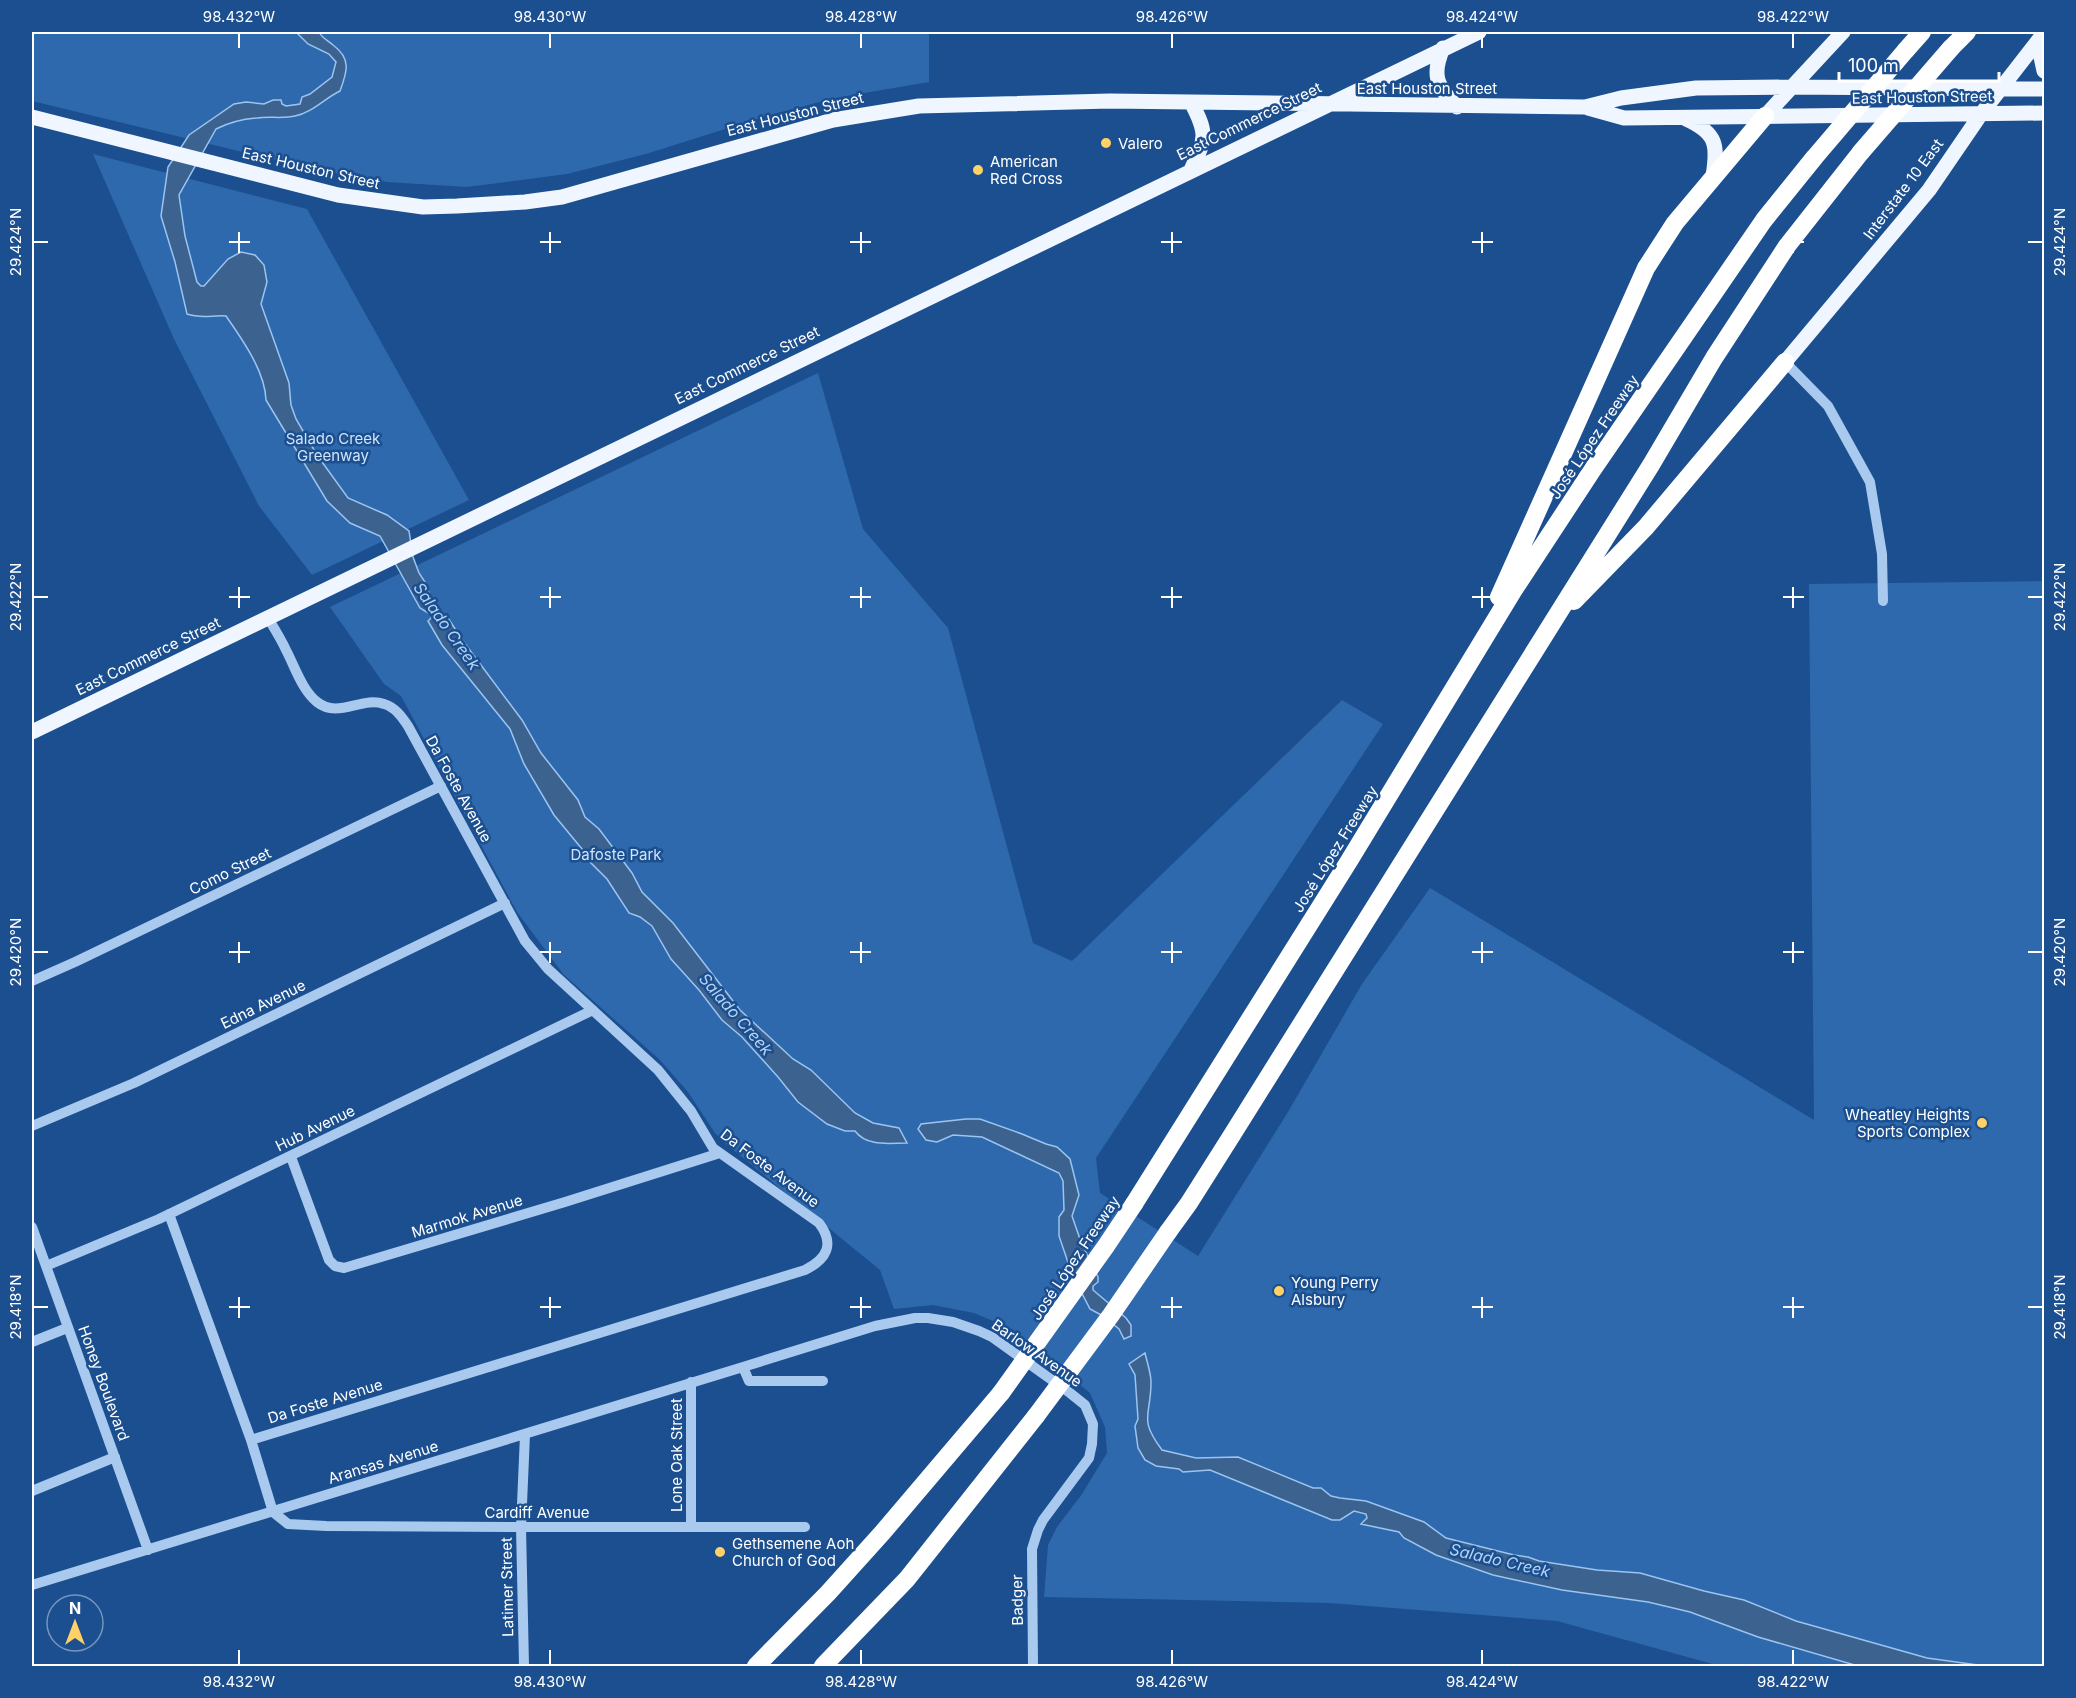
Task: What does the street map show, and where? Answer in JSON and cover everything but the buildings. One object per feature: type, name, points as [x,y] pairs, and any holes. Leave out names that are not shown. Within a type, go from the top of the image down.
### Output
[{"type":"highway","name":"José López Freeway","points":[[756,1666],[836,1585],[1001,1393],[1100,1255],[1336,881],[1513,591],[1581,488],[1764,220],[1922,32]]},
{"type":"highway","points":[[823,1666],[907,1579],[1036,1416],[1111,1315],[1202,1183],[1651,465],[1714,358],[1787,246],[1861,152],[1967,32]]},
{"type":"highway","points":[[1470,662],[1646,268],[1675,223],[1765,117]]},
{"type":"highway","points":[[1550,626],[1646,527],[1785,362]]},
{"type":"main road","name":"East Commerce Street","points":[[32,732],[1479,32]]},
{"type":"main road","points":[[1765,117],[1843,32]]},
{"type":"main road","points":[[2044,35],[2041,57],[2044,71]]},
{"type":"main road","name":"Interstate 10 East","points":[[1785,362],[1929,190],[1981,114],[2044,35]]},
{"type":"main road","points":[[1443,48],[1437,62],[1438,85],[1457,106]]},
{"type":"main road","name":"East Houston Street","points":[[32,117],[312,189],[423,207],[479,206],[562,197],[833,120],[919,106],[971,103],[1191,102],[1585,107],[1621,98],[1696,88],[2044,89]]},
{"type":"main road","points":[[1191,102],[1204,131],[1203,141],[1191,170]]},
{"type":"main road","name":"East Houston Street","points":[[1585,107],[1624,118],[2044,113]]},
{"type":"main road","points":[[1683,118],[1699,125],[1714,140],[1716,150],[1713,176]]},
{"type":"street","points":[[1785,362],[1828,406],[1870,482],[1882,554],[1883,601]]},
{"type":"street","name":"Da Foste Avenue","points":[[251,1440],[806,1270],[825,1256],[828,1243],[819,1223],[713,1148],[672,1085],[548,969],[536,955],[525,941],[408,726],[392,708],[385,704],[372,702],[344,709],[329,708],[317,703],[304,686],[268,618]]},
{"type":"street","name":"Como Street","points":[[32,981],[441,786]]},
{"type":"street","name":"Edna Avenue","points":[[32,1126],[134,1083],[505,903]]},
{"type":"street","name":"Hub Avenue","points":[[46,1266],[169,1214],[291,1157],[593,1010]]},
{"type":"street","name":"Marmok Avenue","points":[[291,1157],[328,1260],[335,1266],[344,1268],[720,1153]]},
{"type":"street","points":[[169,1214],[251,1440],[273,1512]]},
{"type":"street","name":"Honey Boulevard","points":[[32,1227],[148,1550]]},
{"type":"street","name":"Barlow Avenue","points":[[743,1367],[882,1324],[915,1318],[953,1322],[992,1337],[1085,1405],[1093,1424],[1089,1458],[1049,1510],[1036,1533]]},
{"type":"street","points":[[32,1342],[68,1328]]},
{"type":"street","points":[[743,1367],[749,1381],[823,1381]]},
{"type":"street","name":"Aransas Avenue","points":[[32,1585],[743,1367]]},
{"type":"street","name":"Lone Oak Street","points":[[691,1382],[691,1527]]},
{"type":"street","name":"Latimer Street","points":[[524,1666],[521,1527],[525,1435]]},
{"type":"street","points":[[32,1491],[115,1457]]},
{"type":"street","name":"Cardiff Avenue","points":[[273,1512],[288,1524],[307,1525],[805,1527]]},
{"type":"street","name":"Badger","points":[[1034,1666],[1032,1549],[1036,1533]]},
{"type":"green space","points":[[32,32],[929,32],[929,82],[835,98],[766,116],[646,154],[567,174],[467,187],[387,182],[317,170],[32,101]]},
{"type":"green space","name":"Salado Creek Greenway","points":[[93,154],[307,209],[469,500],[312,575],[259,506],[174,339]]},
{"type":"green space","name":"Dafoste Park","points":[[818,373],[863,529],[948,628],[1033,943],[1072,961],[1342,700],[1383,724],[1096,1158],[1100,1193],[1198,1256],[1288,1112],[1362,984],[1430,888],[1814,1120],[1809,584],[2044,581],[2044,1666],[1720,1666],[1557,1621],[1329,1603],[1044,1597],[1048,1545],[1057,1527],[1082,1494],[1107,1453],[1105,1427],[1090,1393],[1012,1329],[974,1313],[933,1305],[894,1309],[880,1270],[715,1133],[688,1092],[659,1059],[564,975],[517,912],[401,696],[384,684],[330,607]]},
{"type":"water","name":"Salado Creek","points":[[296,32],[319,32],[343,55],[346,72],[340,91],[313,109],[295,116],[246,119],[216,129],[179,195],[185,236],[197,282],[204,286],[228,259],[241,252],[255,255],[264,265],[267,282],[261,304],[289,383],[291,405],[296,419],[317,455],[348,498],[387,515],[409,531],[413,557],[435,609],[446,615],[522,720],[541,753],[578,800],[585,817],[599,829],[632,873],[642,892],[673,923],[740,1010],[793,1059],[811,1070],[855,1113],[873,1123],[899,1128],[907,1143],[879,1143],[866,1140],[855,1131],[845,1131],[827,1124],[798,1102],[742,1037],[722,1020],[671,959],[652,926],[640,917],[629,913],[607,879],[591,863],[554,815],[524,764],[510,729],[442,645],[428,621],[433,616],[420,608],[380,536],[350,523],[327,501],[266,400],[262,378],[257,367],[226,316],[202,317],[187,314],[161,216],[168,167],[189,135],[234,104],[246,102],[264,104],[273,100],[281,100],[286,106],[300,104],[302,97],[310,94],[332,77],[336,62],[329,54],[308,44]]},
{"type":"water","points":[[980,1119],[1057,1147],[1070,1159],[1079,1195],[1072,1216],[1081,1242],[1098,1277],[1093,1290],[1126,1318],[1131,1325],[1131,1336],[1124,1339],[1119,1329],[1090,1309],[1072,1274],[1059,1236],[1059,1217],[1064,1210],[1063,1181],[1059,1173],[982,1137],[953,1135],[937,1142],[926,1140],[918,1129],[921,1124]]},
{"type":"water","name":"Salado Creek","points":[[1145,1353],[1151,1382],[1148,1424],[1162,1450],[1196,1458],[1238,1457],[1313,1488],[1321,1488],[1331,1496],[1366,1501],[1424,1522],[1446,1538],[1539,1561],[1597,1570],[1640,1573],[1744,1600],[1796,1621],[1927,1658],[1985,1666],[1858,1666],[1758,1637],[1690,1612],[1648,1602],[1562,1590],[1493,1575],[1436,1555],[1404,1538],[1399,1532],[1361,1524],[1367,1518],[1366,1514],[1354,1511],[1340,1520],[1332,1520],[1210,1470],[1183,1472],[1179,1469],[1156,1466],[1145,1460],[1138,1448],[1135,1426],[1138,1419],[1135,1375],[1129,1364]]},
{"type":"place","name":"Valero","points":[[1106,143]]},
{"type":"place","name":"American Red Cross","points":[[978,170]]},
{"type":"place","name":"Wheatley Heights Sports Complex","points":[[1982,1123]]},
{"type":"place","name":"Young Perry Alsbury","points":[[1279,1291]]},
{"type":"place","name":"Gethsemene Aoh Church of God","points":[[720,1552]]}]
